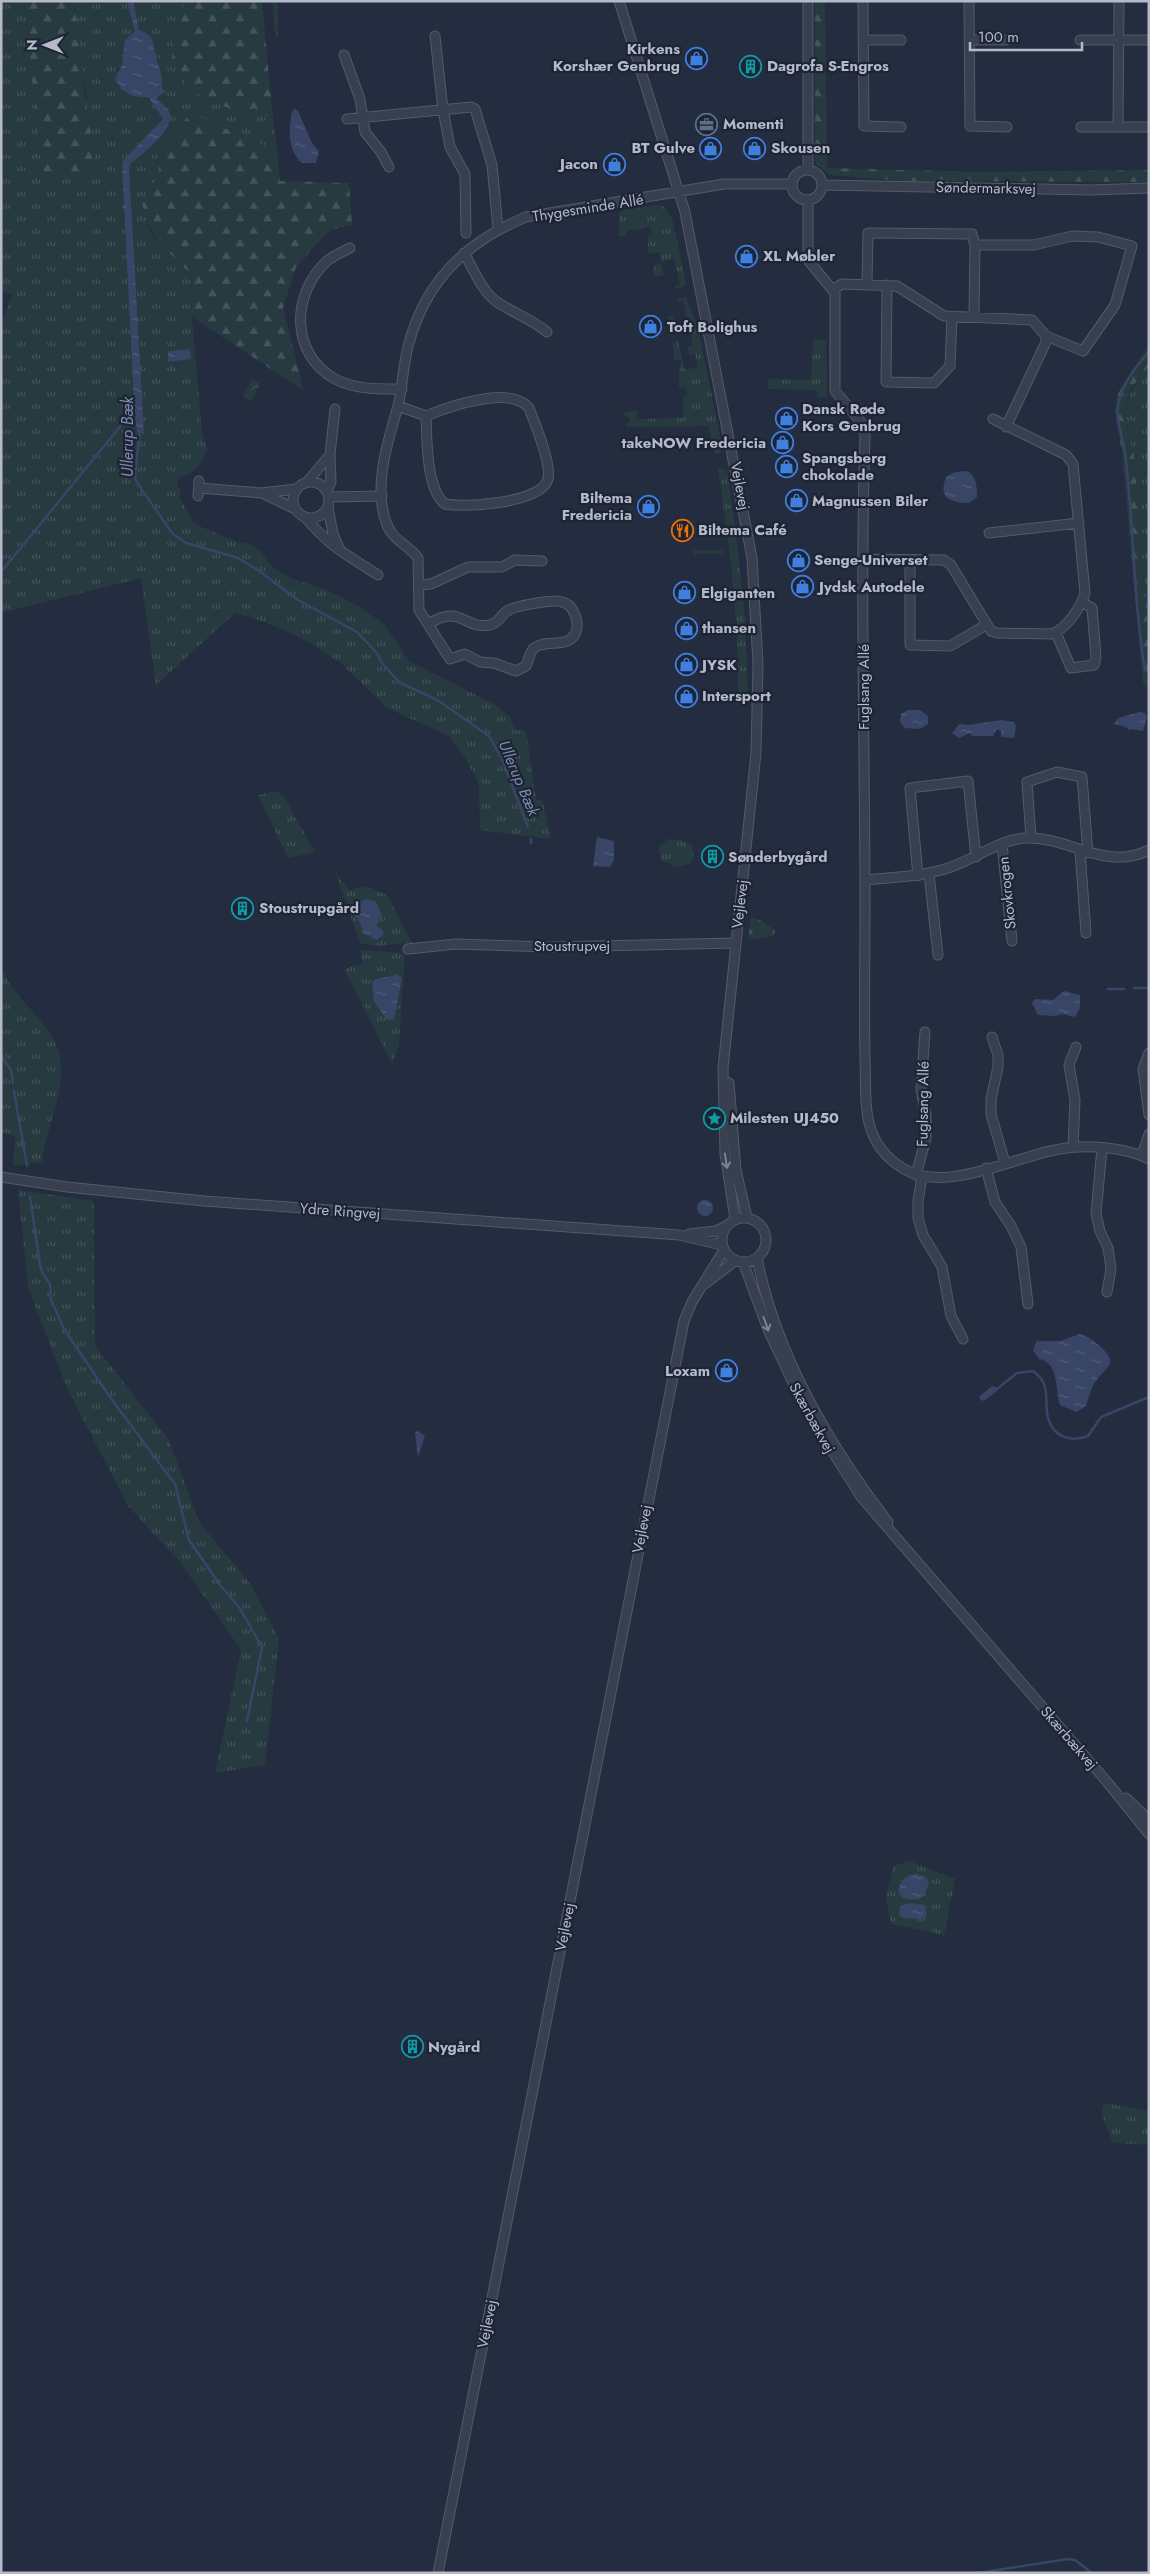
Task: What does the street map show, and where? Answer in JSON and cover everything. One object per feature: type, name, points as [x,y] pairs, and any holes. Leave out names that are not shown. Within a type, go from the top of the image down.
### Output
[{"type":"street","name":"Vejlevej","points":[[619,1],[680,193],[745,516],[755,594],[758,688],[756,753],[723,1068],[724,1136],[735,1219]]},
{"type":"street","points":[[808,1],[808,169]]},
{"type":"street","points":[[863,1],[864,126],[901,127]]},
{"type":"street","points":[[970,1],[970,126],[1007,127]]},
{"type":"street","points":[[1118,127],[1119,1]]},
{"type":"street","points":[[436,36],[443,110],[450,147],[465,174],[466,233]]},
{"type":"street","points":[[863,40],[901,40]]},
{"type":"street","points":[[970,40],[1006,40]]},
{"type":"street","points":[[1080,40],[1149,40]]},
{"type":"street","points":[[344,55],[360,99],[366,132],[382,152],[389,168]]},
{"type":"street","points":[[347,119],[471,107],[478,112],[492,164],[498,229]]},
{"type":"street","points":[[1081,127],[1149,127]]},
{"type":"street","points":[[808,169],[818,174],[823,185],[817,197],[808,202],[795,193],[792,184],[799,172],[808,169]]},
{"type":"street","points":[[680,193],[724,184],[792,184]]},
{"type":"street","name":"Søndermarksvej","points":[[823,185],[1090,190],[1149,188]]},
{"type":"street","name":"Thygesminde Allé","points":[[428,624],[439,618],[453,615],[472,623],[486,625],[500,621],[505,612],[512,608],[556,601],[570,606],[578,622],[576,632],[572,638],[564,643],[536,647],[526,666],[516,671],[494,663],[480,662],[465,654],[450,659],[419,610],[418,558],[400,544],[389,530],[385,521],[382,496],[385,457],[402,389],[409,343],[416,322],[435,285],[464,253],[498,229],[526,218],[551,212],[680,193]]},
{"type":"street","points":[[808,202],[808,260],[834,289],[842,284],[897,286],[944,316],[1025,318],[1032,320],[1046,336],[1083,351],[1115,305],[1132,246],[1098,237],[1072,236],[1034,245],[975,245]]},
{"type":"street","points":[[867,284],[868,233],[972,234],[975,245],[974,316]]},
{"type":"street","points":[[350,248],[327,261],[312,281],[301,304],[301,331],[311,357],[334,378],[361,388],[402,389]]},
{"type":"street","points":[[464,253],[490,296],[496,302],[535,322],[547,332]]},
{"type":"street","points":[[887,285],[886,382],[934,383],[950,366],[952,317]]},
{"type":"street","name":"Fuglsang Allé","points":[[834,289],[835,391],[861,422],[865,435],[863,559],[864,992],[868,1120],[872,1135],[881,1149],[905,1170],[919,1176]]},
{"type":"street","points":[[1006,427],[1046,342],[1046,336]]},
{"type":"street","points":[[398,406],[426,416],[466,402],[486,399],[516,398],[525,402],[529,408],[547,466],[549,476],[546,485],[537,491],[509,500],[468,506],[445,504],[435,491],[427,444],[426,416]]},
{"type":"street","points":[[335,410],[330,456],[331,482],[328,494],[328,508],[333,534],[340,553]]},
{"type":"street","points":[[993,419],[1070,459],[1073,464],[1086,593],[1082,602],[1056,633]]},
{"type":"street","points":[[199,488],[261,493],[297,489],[307,482],[330,456]]},
{"type":"street","points":[[307,482],[318,483],[328,494],[382,496]]},
{"type":"street","points":[[295,508],[293,498],[297,489]]},
{"type":"street","points":[[261,493],[295,508],[340,553],[378,575]]},
{"type":"street","points":[[306,517],[319,517],[328,508]]},
{"type":"street","points":[[989,533],[1079,523]]},
{"type":"street","points":[[863,559],[944,560],[951,565],[986,625],[997,633],[1056,633]]},
{"type":"street","points":[[419,585],[431,584],[468,567],[502,567],[515,560],[542,561]]},
{"type":"street","points":[[910,560],[910,645],[950,646],[986,625]]},
{"type":"street","points":[[1056,633],[1071,668],[1094,665],[1096,658],[1092,608],[1082,602]]},
{"type":"street","points":[[1030,838],[1027,782],[1057,772],[1082,777],[1086,933]]},
{"type":"street","name":"Skovkrogen","points":[[918,876],[910,788],[968,781],[976,857]]},
{"type":"street","name":"Skovkrogen","points":[[865,880],[929,874],[976,857],[1017,839],[1030,838],[1052,841],[1084,852],[1117,858],[1149,850]]},
{"type":"street","name":"Skovkrogen","points":[[1002,844],[1012,941]]},
{"type":"street","points":[[929,874],[938,955]]},
{"type":"street","name":"Stoustrupvej","points":[[408,949],[456,944],[550,947],[735,943]]},
{"type":"street","name":"Fuglsang Allé","points":[[925,1032],[921,1089],[926,1115],[926,1138],[919,1176],[918,1218],[923,1234],[942,1267],[951,1316],[963,1339]]},
{"type":"street","points":[[992,1037],[998,1055],[998,1067],[991,1098],[990,1114],[1005,1163]]},
{"type":"street","name":"Vejlevej","points":[[726,1043],[729,1051],[731,1127],[736,1170],[747,1217]]},
{"type":"street","points":[[1073,1147],[1075,1100],[1069,1065],[1076,1048]]},
{"type":"street","points":[[1149,1052],[1144,1069],[1149,1116]]},
{"type":"street","points":[[919,1176],[940,1178],[1073,1147],[1102,1148],[1145,1157],[1149,1134]]},
{"type":"street","points":[[1102,1148],[1096,1214],[1100,1231],[1108,1248],[1111,1269],[1107,1292]]},
{"type":"street","points":[[986,1168],[995,1202],[1011,1226],[1021,1247],[1028,1304]]},
{"type":"street","name":"Ydre Ringvej","points":[[1,1177],[67,1187],[204,1200],[679,1235],[716,1231],[726,1226]]},
{"type":"street","points":[[747,1217],[759,1223],[766,1234],[765,1247],[757,1258],[740,1261],[723,1248],[722,1236],[726,1226],[735,1219],[747,1217]]},
{"type":"street","name":"Ydre Ringvej","points":[[679,1235],[723,1248]]},
{"type":"street","name":"Vejlevej","points":[[438,2573],[684,1321],[723,1248]]},
{"type":"street","name":"Skærbækvej","points":[[757,1258],[768,1300],[779,1330],[812,1405],[857,1480],[909,1547],[912,1556]]},
{"type":"street","name":"Vejlevej","points":[[703,1285],[740,1261]]},
{"type":"street","name":"Skærbækvej","points":[[740,1261],[769,1332],[805,1408],[862,1498],[1108,1783],[1149,1834]]},
{"type":"street","name":"Skærbækvej","points":[[1108,1783],[1149,1820]]},
{"type":"green space","points":[[1,1],[24,1],[43,176],[50,174],[87,98],[80,61],[78,26],[74,7],[70,1],[184,1],[174,55],[181,75],[190,88],[272,111],[272,109],[277,151],[192,114],[187,117],[157,159],[159,171],[148,227],[162,246],[191,274],[192,317],[202,432],[207,450],[197,468],[189,474],[179,477],[177,486],[181,490],[179,496],[193,522],[197,525],[237,542],[250,544],[260,551],[274,568],[290,578],[329,591],[360,607],[385,625],[409,661],[494,704],[510,717],[516,730],[526,731],[536,800],[542,799],[551,839],[480,830],[479,784],[466,759],[449,736],[387,708],[341,663],[303,639],[265,622],[235,613],[156,685],[141,578],[1,613],[1,326],[12,294],[1,292]],"holes":[[[134,33],[150,42],[152,59],[160,76],[155,103],[142,96],[133,96],[117,71],[122,64],[125,40]],[[189,349],[190,359],[168,362],[168,351]]]},
{"type":"green space","points":[[24,1],[70,1],[74,7],[97,173],[42,176]]},
{"type":"green space","points":[[184,1],[262,1],[272,109],[269,115],[252,115],[216,103],[196,93],[183,79],[174,65],[172,56]]},
{"type":"green space","points":[[272,1],[278,1],[278,39],[275,34]]},
{"type":"green space","points":[[815,1],[825,1],[827,168],[985,172],[1149,170],[1149,182],[905,181],[829,175],[815,163]]},
{"type":"green space","points":[[192,114],[277,151],[280,181],[349,183],[352,225],[330,230],[296,267],[283,308],[304,391],[192,317],[191,274],[159,242],[148,223],[142,201],[159,174],[158,156],[187,117]]},
{"type":"green space","points":[[656,205],[663,206],[672,218],[686,283],[683,287],[675,289],[675,286],[680,284],[674,259],[661,262],[659,252],[648,254],[648,236],[652,235],[650,226],[627,230],[626,236],[619,236],[619,211]]},
{"type":"green space","points":[[661,263],[664,275],[654,277],[654,265]]},
{"type":"green space","points":[[686,297],[698,328],[723,450],[717,455],[714,453],[708,426],[626,427],[630,419],[622,413],[637,410],[637,419],[683,418],[683,397],[687,395],[685,387],[679,388],[680,360],[674,361],[673,342],[678,341],[685,370],[698,367],[695,354],[689,355],[687,347],[693,345],[688,324],[683,325],[688,322],[683,301],[678,301],[677,298]]},
{"type":"green space","points":[[673,315],[677,333],[668,335],[668,316]]},
{"type":"green space","points":[[813,340],[826,340],[827,397],[818,397],[817,390],[768,389],[768,379],[811,380]]},
{"type":"green space","points":[[1149,345],[1149,366],[1131,389],[1126,403],[1126,426],[1134,456],[1149,644],[1149,691],[1143,683],[1122,452],[1115,412],[1116,400],[1122,385]]},
{"type":"green space","points":[[1149,366],[1149,644],[1134,456],[1127,428],[1126,408],[1133,389]]},
{"type":"green space","points":[[253,379],[260,384],[251,401],[243,396]]},
{"type":"green space","points":[[718,468],[727,470],[739,556],[748,700],[743,702],[738,699],[737,633],[730,554]]},
{"type":"green space","points":[[694,550],[722,550],[722,554],[694,554]]},
{"type":"green space","points":[[278,792],[284,797],[315,852],[288,858],[258,795]]},
{"type":"green space","points":[[668,839],[681,840],[692,845],[694,855],[690,864],[677,867],[660,860],[659,847]]},
{"type":"green space","points":[[335,871],[349,890],[367,886],[387,895],[412,943],[375,946],[360,943]]},
{"type":"green space","points":[[751,917],[760,920],[775,930],[774,936],[748,940]]},
{"type":"green space","points":[[361,950],[405,953],[399,1045],[392,1063],[344,969],[362,964]]},
{"type":"green space","points":[[1,965],[12,987],[43,1024],[56,1044],[61,1072],[60,1087],[42,1162],[13,1166],[15,1136],[1,1132]]},
{"type":"green space","points":[[18,1190],[94,1201],[95,1346],[169,1440],[199,1522],[252,1586],[279,1639],[265,1765],[215,1773],[241,1650],[180,1562],[128,1506],[66,1386],[28,1287]]},
{"type":"green space","points":[[909,1861],[955,1879],[944,1936],[891,1924],[886,1897],[893,1866]]},
{"type":"green space","points":[[1104,2103],[1149,2111],[1149,2145],[1113,2143],[1101,2114]]},
{"type":"water","points":[[127,1],[133,1],[139,30],[149,35],[153,41],[162,77],[162,89],[166,92],[158,96],[157,100],[168,109],[170,118],[163,133],[131,163],[129,168],[144,434],[137,432],[134,403],[122,163],[163,119],[149,98],[133,96],[122,90],[115,79],[122,64],[125,40],[135,31]]},
{"type":"water","points":[[295,109],[298,111],[312,143],[319,151],[316,163],[302,163],[291,146],[290,125],[292,111]]},
{"type":"water","points":[[190,349],[191,359],[168,362],[168,351]]},
{"type":"water","points":[[967,471],[975,479],[977,497],[969,503],[956,502],[947,498],[944,490],[946,477],[955,472]]},
{"type":"water","points":[[908,710],[920,710],[928,716],[928,724],[920,729],[905,728],[900,722],[901,714]]},
{"type":"water","points":[[1140,712],[1145,713],[1147,717],[1143,731],[1131,729],[1130,731],[1126,727],[1114,724],[1118,718]]},
{"type":"water","points":[[1001,720],[1014,722],[1016,726],[1014,738],[1001,737],[1001,731],[997,729],[993,736],[972,736],[970,733],[959,738],[952,733],[959,724],[968,725]]},
{"type":"water","points":[[597,837],[614,841],[614,860],[610,867],[593,866]]},
{"type":"water","points":[[365,899],[375,901],[382,914],[376,925],[384,934],[377,940],[365,934],[358,919],[353,914],[353,906]]},
{"type":"water","points":[[397,974],[402,978],[394,1019],[387,1020],[374,1001],[372,982]]},
{"type":"water","points":[[1064,991],[1080,995],[1080,1008],[1075,1017],[1063,1014],[1054,1016],[1038,1015],[1032,1003],[1035,999],[1053,1000]]},
{"type":"water","points":[[705,1200],[711,1202],[713,1208],[711,1214],[705,1216],[699,1214],[697,1208],[699,1202]]},
{"type":"water","points":[[1080,1334],[1088,1337],[1100,1346],[1110,1358],[1110,1362],[1093,1386],[1086,1406],[1076,1412],[1060,1405],[1053,1371],[1050,1365],[1039,1359],[1033,1350],[1037,1341],[1060,1341]]},
{"type":"water","points":[[992,1386],[996,1387],[997,1391],[984,1401],[981,1400],[979,1397]]},
{"type":"water","points":[[418,1431],[425,1436],[418,1457],[415,1433]]},
{"type":"water","points":[[918,1874],[926,1877],[929,1883],[925,1893],[919,1899],[910,1900],[901,1897],[898,1891],[902,1881],[907,1876]]},
{"type":"water","points":[[911,1903],[925,1905],[927,1915],[923,1919],[903,1918],[899,1915],[900,1906]]},
{"type":"waterway","points":[[1145,670],[1138,616],[1128,480],[1124,446],[1119,427],[1118,408],[1121,394],[1127,381],[1149,352]]},
{"type":"waterway","points":[[1,572],[137,406]]},
{"type":"waterway","name":"Ullerup Bæk","points":[[140,430],[135,474],[136,481],[172,533],[186,543],[238,558],[298,600],[357,632],[377,653],[381,662],[399,682],[439,701],[489,736],[502,759],[528,827]]},
{"type":"waterway","points":[[1134,988],[1149,988]]},
{"type":"waterway","points":[[1108,989],[1124,989]]},
{"type":"waterway","points":[[1,1056],[11,1070],[13,1083]]},
{"type":"waterway","points":[[14,1091],[27,1166]]},
{"type":"waterway","points":[[30,1196],[40,1265],[43,1274],[50,1284],[51,1300],[64,1329],[112,1400],[175,1484],[189,1540],[220,1585],[239,1607],[262,1647],[247,1721]]},
{"type":"waterway","points":[[997,1389],[1017,1373],[1033,1371],[1043,1383],[1047,1414],[1052,1427],[1060,1435],[1076,1439],[1088,1436],[1101,1417],[1149,1397]]},
{"type":"waterway","points":[[978,2573],[1068,2559],[1075,2560],[1092,2573]]},
{"type":"place","name":"Kirkens Korshær Genbrug","points":[[696,58]]},
{"type":"place","name":"Dagrofa S-Engros","points":[[751,66]]},
{"type":"place","name":"Momenti","points":[[707,124]]},
{"type":"place","name":"BT Gulve","points":[[711,148]]},
{"type":"place","name":"Skousen","points":[[755,148]]},
{"type":"place","name":"Jacon","points":[[614,164]]},
{"type":"place","name":"XL Møbler","points":[[747,256]]},
{"type":"place","name":"Toft Bolighus","points":[[651,327]]},
{"type":"place","name":"Dansk Røde Kors Genbrug","points":[[786,418]]},
{"type":"place","name":"takeNOW Fredericia","points":[[782,443]]},
{"type":"place","name":"Spangsberg chokolade","points":[[786,467]]},
{"type":"place","name":"Magnussen Biler","points":[[796,501]]},
{"type":"place","name":"Biltema Fredericia","points":[[648,507]]},
{"type":"place","name":"Biltema Café","points":[[682,530]]},
{"type":"place","name":"Senge-Universet","points":[[798,560]]},
{"type":"place","name":"Jydsk Autodele","points":[[803,587]]},
{"type":"place","name":"Elgiganten","points":[[685,593]]},
{"type":"place","name":"thansen","points":[[686,628]]},
{"type":"place","name":"JYSK","points":[[686,665]]},
{"type":"place","name":"Intersport","points":[[686,696]]},
{"type":"place","name":"Sønderbygård","points":[[712,857]]},
{"type":"place","name":"Stoustrupgård","points":[[243,908]]},
{"type":"place","name":"Milesten UJ450","points":[[714,1118]]},
{"type":"place","name":"Loxam","points":[[726,1371]]},
{"type":"place","name":"Nygård","points":[[412,2047]]}]
